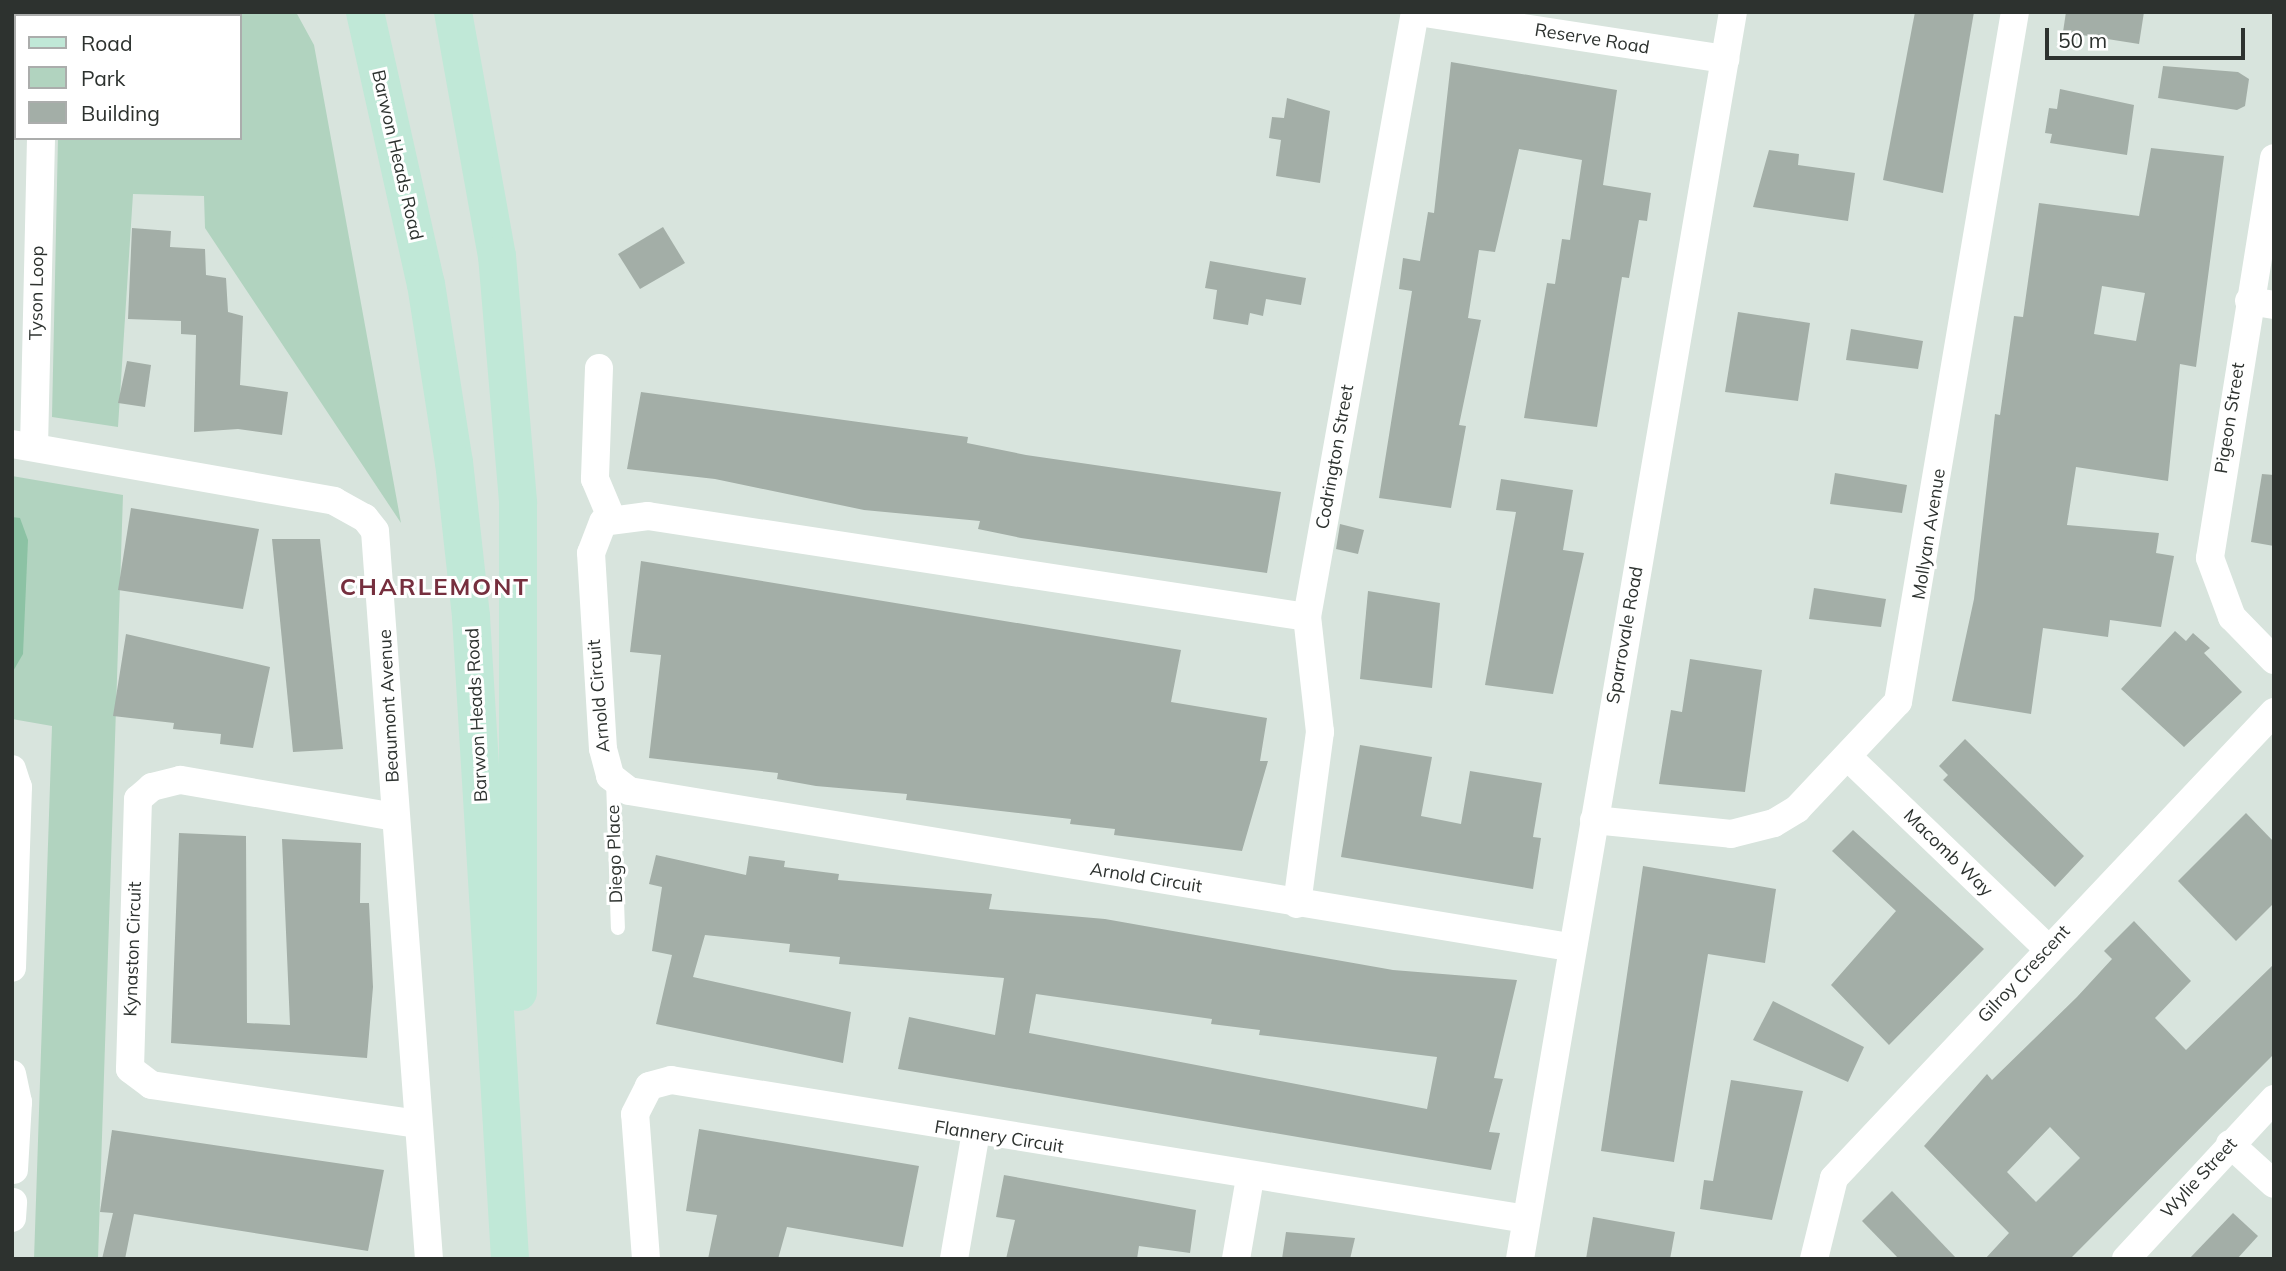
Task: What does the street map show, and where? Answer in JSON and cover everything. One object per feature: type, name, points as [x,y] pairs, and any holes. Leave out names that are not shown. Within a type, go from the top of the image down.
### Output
[{"type":"main road","name":"Barwon Heads Road","points":[[365,12],[426,284],[454,462],[471,617],[510,1259]]},
{"type":"main road","name":"Barwon Heads Road","points":[[453,12],[497,256],[518,502],[518,1259]]},
{"type":"street","name":"Reserve Road","points":[[1417,12],[1725,59]]},
{"type":"street","name":"Codrington Street","points":[[1297,904],[1320,732],[1307,617],[1417,12]]},
{"type":"street","name":"Sparrovale Road","points":[[1520,1259],[1569,947],[1594,820],[1733,12]]},
{"type":"street","name":"Mollyan Avenue","points":[[1594,820],[1714,834],[1754,830],[1797,809],[1849,758],[1903,689],[2015,12]]},
{"type":"street","name":"Tyson Loop","points":[[23,445],[41,140]]},
{"type":"street","name":"Pigeon Street","points":[[2274,158],[2261,303],[2210,558],[2232,617],[2274,660]]},
{"type":"street","points":[[599,368],[595,479],[611,517],[648,516],[1307,617]]},
{"type":"street","name":"Beaumont Avenue","points":[[23,445],[334,501],[365,517],[381,555],[395,817],[429,1259]]},
{"type":"street","name":"Arnold Circuit","points":[[611,517],[593,537],[590,570],[603,749],[613,780],[636,793],[1569,947]]},
{"type":"street","name":"Gilroy Crescent","points":[[1814,1259],[1834,1178],[2047,948],[2274,712]]},
{"type":"street","name":"Macomb Way","points":[[1849,758],[2047,948]]},
{"type":"street","points":[[12,769],[18,788],[12,968]]},
{"type":"street","name":"Kynaston Circuit","points":[[395,817],[180,780],[152,787],[138,799],[130,1069],[151,1085],[417,1124]]},
{"type":"street","points":[[12,1074],[18,1102],[14,1170]]},
{"type":"street","name":"Flannery Circuit","points":[[646,1259],[634,1117],[643,1093],[655,1083],[690,1082],[1250,1178],[1526,1219]]},
{"type":"street","name":"Wylie Street","points":[[2126,1259],[2274,1099]]},
{"type":"street","points":[[954,1259],[976,1132]]},
{"type":"street","points":[[2230,1144],[2274,1184]]},
{"type":"street","points":[[1236,1259],[1250,1178]]},
{"type":"street","points":[[12,1218],[13,1202]]},
{"type":"lane","name":"Diego Place","points":[[613,780],[618,928]]},
{"type":"green space","points":[[12,12],[296,12],[314,45],[401,523],[205,228],[204,196],[133,194],[118,427],[52,417],[58,140],[242,140],[242,14],[14,14],[14,37]]},
{"type":"green space","points":[[12,476],[123,495],[98,1259],[34,1259],[52,726],[12,719]]},
{"type":"shaded area","points":[[12,517],[20,518],[28,540],[23,654],[12,673]]},
{"type":"building","points":[[1915,12],[1974,12],[1943,193],[1883,180]]},
{"type":"building","points":[[2066,12],[2144,12],[2139,44],[2063,32]]},
{"type":"building","points":[[1451,62],[1617,90],[1603,185],[1651,193],[1647,221],[1639,220],[1629,278],[1622,277],[1597,427],[1524,418],[1547,283],[1555,284],[1562,239],[1570,240],[1582,160],[1519,149],[1495,252],[1479,250],[1468,318],[1481,320],[1459,425],[1466,426],[1451,508],[1379,498],[1412,291],[1399,289],[1403,258],[1420,261],[1428,212],[1434,213]]},
{"type":"building","points":[[2163,66],[2238,72],[2249,79],[2245,106],[2237,110],[2158,98]]},
{"type":"building","points":[[2060,89],[2134,105],[2127,155],[2050,143],[2052,134],[2045,133],[2049,108],[2057,109]]},
{"type":"building","points":[[1287,98],[1330,111],[1320,183],[1276,176],[1281,140],[1269,138],[1272,117],[1284,118]]},
{"type":"building","points":[[2151,148],[2224,156],[2196,367],[2180,364],[2168,481],[2076,467],[2067,525],[2159,533],[2156,553],[2174,556],[2161,627],[2110,620],[2108,637],[2043,628],[2031,714],[1952,701],[1974,599],[1995,414],[2000,415],[2014,316],[2023,317],[2039,203],[2139,216]],"holes":[[[2102,286],[2145,293],[2136,341],[2094,334]]]},
{"type":"building","points":[[1769,150],[1799,154],[1798,165],[1855,173],[1848,221],[1753,207]]},
{"type":"building","points":[[663,227],[685,263],[640,289],[618,254]]},
{"type":"building","points":[[132,228],[171,231],[170,247],[205,249],[206,275],[226,278],[228,312],[243,316],[240,385],[288,392],[282,435],[238,429],[194,432],[196,335],[181,334],[181,321],[128,319]]},
{"type":"building","points":[[1210,261],[1306,278],[1301,305],[1266,299],[1263,316],[1250,313],[1248,325],[1213,319],[1217,290],[1205,288]]},
{"type":"building","points":[[1738,312],[1810,323],[1798,401],[1725,392]]},
{"type":"building","points":[[1851,329],[1923,341],[1918,369],[1846,360]]},
{"type":"building","points":[[127,361],[151,365],[145,407],[118,403]]},
{"type":"building","points":[[641,392],[968,437],[967,443],[1026,455],[1281,492],[1267,573],[1021,538],[978,529],[980,521],[864,510],[715,479],[627,469]]},
{"type":"building","points":[[1835,473],[1907,485],[1902,513],[1830,504]]},
{"type":"building","points":[[2262,474],[2274,475],[2274,546],[2251,542]]},
{"type":"building","points":[[1501,479],[1573,490],[1563,550],[1584,553],[1553,694],[1485,685],[1516,512],[1496,510]]},
{"type":"building","points":[[131,508],[259,529],[243,609],[118,590]]},
{"type":"building","points":[[1340,524],[1364,530],[1358,554],[1336,549]]},
{"type":"building","points":[[272,539],[320,539],[343,749],[293,752]]},
{"type":"building","points":[[641,561],[1181,650],[1171,702],[1267,718],[1260,761],[1268,761],[1242,851],[1114,835],[1115,829],[1070,824],[1071,819],[906,800],[907,794],[816,786],[777,779],[778,773],[649,758],[661,655],[630,652]]},
{"type":"building","points":[[1814,588],[1886,599],[1881,627],[1809,619]]},
{"type":"building","points":[[1368,591],[1440,603],[1432,688],[1360,679]]},
{"type":"building","points":[[2175,631],[2186,641],[2193,633],[2210,648],[2204,653],[2242,692],[2184,747],[2121,689]]},
{"type":"building","points":[[126,634],[270,667],[253,748],[220,744],[221,734],[173,729],[174,723],[113,716]]},
{"type":"building","points":[[1690,659],[1762,670],[1745,792],[1659,784],[1671,710],[1682,712]]},
{"type":"building","points":[[1965,739],[2084,856],[2055,887],[1943,780],[1948,775],[1939,766]]},
{"type":"building","points":[[1360,745],[1432,757],[1421,816],[1461,824],[1470,771],[1542,783],[1533,837],[1541,838],[1533,889],[1341,857]]},
{"type":"building","points":[[2246,813],[2274,842],[2274,903],[2236,941],[2178,881]]},
{"type":"building","points":[[1853,830],[1984,949],[1889,1045],[1831,985],[1896,911],[1832,851]]},
{"type":"building","points":[[179,833],[246,836],[247,1023],[290,1025],[282,839],[361,843],[360,903],[369,903],[373,987],[367,1058],[171,1043]]},
{"type":"building","points":[[656,855],[746,875],[749,856],[785,861],[784,867],[839,874],[838,880],[992,894],[989,909],[1105,919],[1393,970],[1517,980],[1494,1078],[1503,1079],[1489,1132],[1500,1133],[1491,1170],[898,1069],[909,1017],[995,1035],[1004,978],[839,964],[840,957],[789,952],[790,944],[705,935],[693,977],[851,1012],[843,1063],[656,1024],[672,955],[652,951],[662,887],[649,884]],"holes":[[[1036,994],[1212,1019],[1211,1024],[1260,1030],[1259,1035],[1437,1057],[1427,1109],[1029,1033]]]},
{"type":"building","points":[[1643,866],[1776,889],[1765,963],[1708,954],[1674,1162],[1601,1151]]},
{"type":"building","points":[[2134,921],[2191,981],[2155,1018],[2186,1050],[2274,964],[2274,1054],[2070,1259],[1985,1259],[2009,1233],[1924,1146],[1987,1074],[1992,1080],[2077,997],[2112,959],[2104,951]],"holes":[[[2050,1127],[2080,1158],[2036,1202],[2007,1172]]]},
{"type":"building","points":[[1773,1001],[1864,1047],[1848,1082],[1753,1040]]},
{"type":"building","points":[[1731,1080],[1803,1091],[1772,1220],[1700,1209],[1704,1180],[1713,1181]]},
{"type":"building","points":[[699,1129],[919,1166],[903,1247],[787,1227],[778,1259],[708,1259],[717,1215],[686,1211]]},
{"type":"building","points":[[112,1130],[384,1170],[368,1251],[134,1214],[125,1259],[102,1259],[113,1213],[100,1212]]},
{"type":"building","points":[[1004,1175],[1196,1210],[1190,1253],[1139,1246],[1137,1259],[1006,1259],[1015,1220],[996,1217]]},
{"type":"building","points":[[1892,1191],[1957,1259],[1899,1259],[1862,1221]]},
{"type":"building","points":[[2233,1213],[2258,1236],[2237,1259],[2189,1259]]},
{"type":"building","points":[[1593,1217],[1675,1232],[1670,1259],[1586,1259]]},
{"type":"building","points":[[1286,1232],[1355,1238],[1350,1259],[1282,1259]]},
{"type":"district","name":"CHARLEMONT","points":[[435,587]]}]
